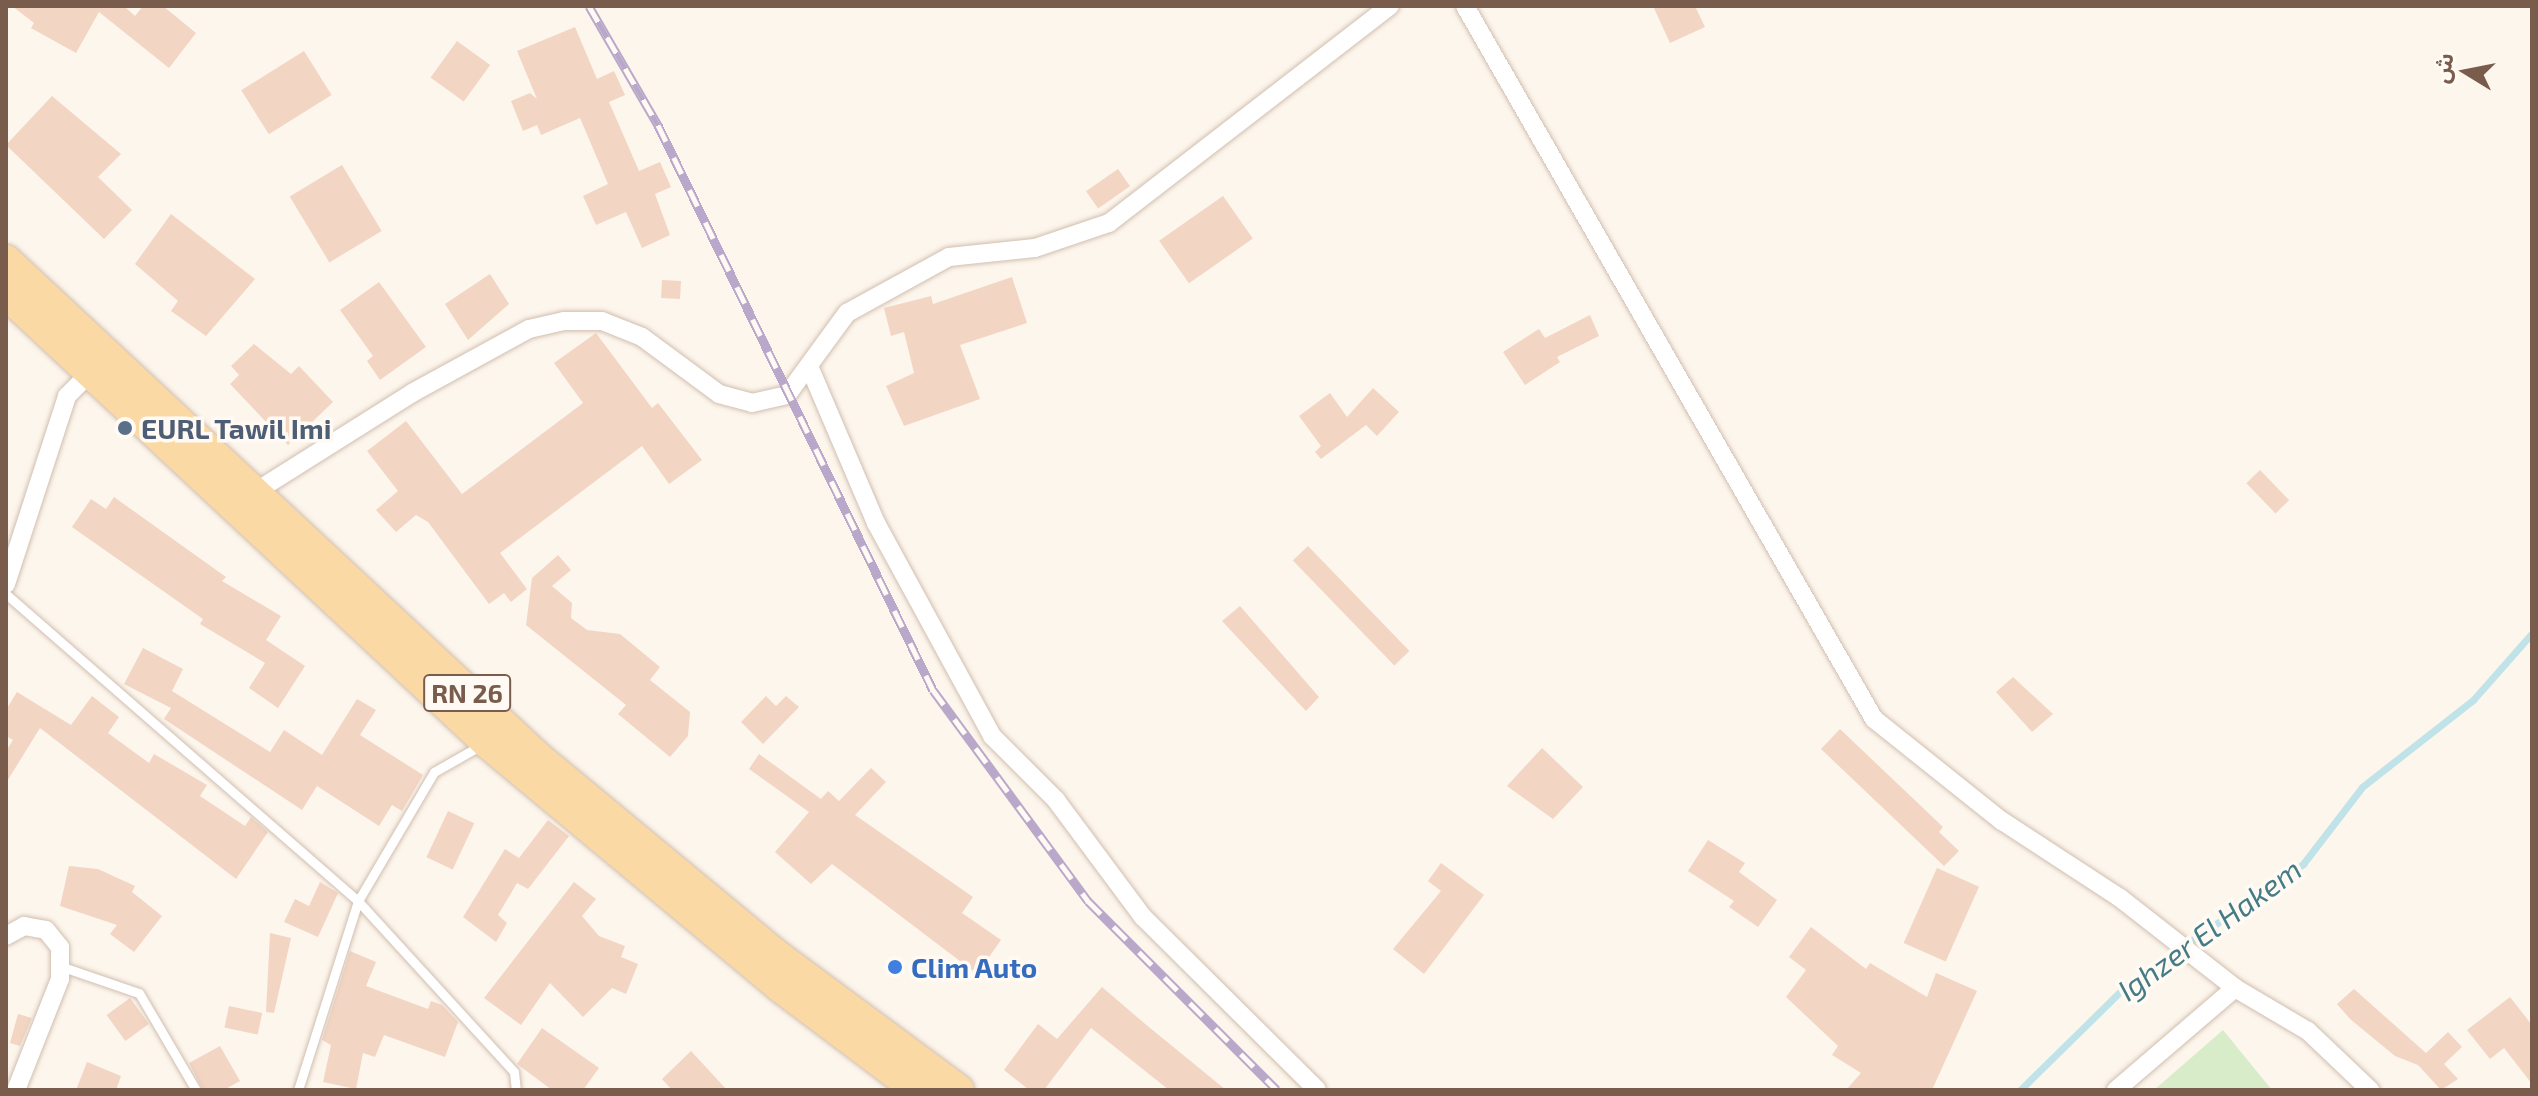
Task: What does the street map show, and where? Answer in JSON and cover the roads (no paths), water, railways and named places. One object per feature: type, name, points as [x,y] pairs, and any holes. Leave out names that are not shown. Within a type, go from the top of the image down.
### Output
[{"type":"main road","name":"RN 26","points":[[6,260],[486,742],[780,987],[917,1090]]},
{"type":"main road","name":"RN 26","points":[[6,294],[91,372],[538,757],[778,956],[959,1090]]},
{"type":"street","points":[[242,500],[400,400],[529,329],[553,324],[602,321],[642,337],[719,394],[752,403],[787,395],[847,313],[949,257],[1035,248],[1109,223],[1390,6]]},
{"type":"street","points":[[1465,6],[1874,719],[2002,821],[2120,898],[2235,988],[2308,1031],[2370,1090]]},
{"type":"street","points":[[809,366],[876,523],[992,736],[1056,800],[1143,917],[1317,1090]]},
{"type":"street","points":[[6,584],[67,396],[91,372]]},
{"type":"street","points":[[6,936],[24,926],[46,930],[60,947],[60,966],[16,1090]]},
{"type":"street","points":[[2116,1090],[2235,988]]},
{"type":"lane","points":[[6,594],[358,901],[514,1072],[516,1090]]},
{"type":"lane","points":[[298,1090],[358,901],[434,772],[486,742]]},
{"type":"lane","points":[[60,966],[139,993],[196,1090]]},
{"type":"waterway","name":"Ighzer El Hakem","points":[[2020,1090],[2127,985],[2303,864],[2362,787],[2473,700],[2532,633]]},
{"type":"railway","points":[[589,6],[658,125],[933,690],[1088,901],[1277,1090]]},
{"type":"place","name":"EURL Tawil Imi","points":[[125,428]]},
{"type":"place","name":"Clim Auto","points":[[895,967]]}]
